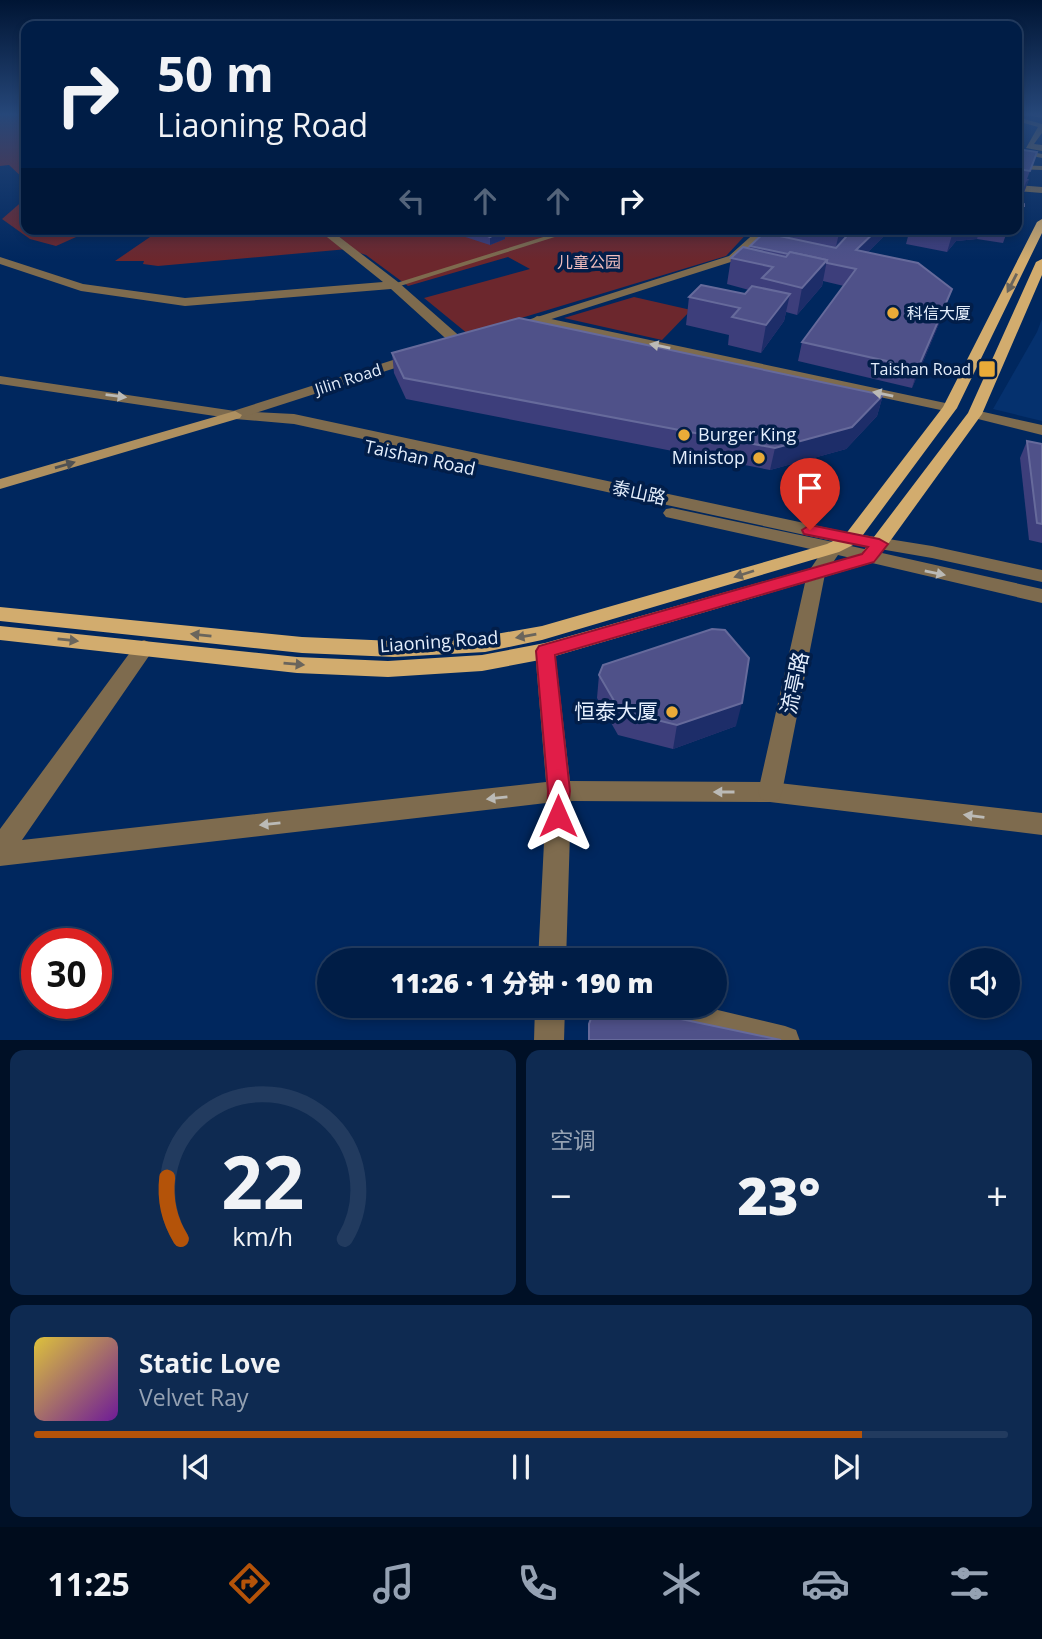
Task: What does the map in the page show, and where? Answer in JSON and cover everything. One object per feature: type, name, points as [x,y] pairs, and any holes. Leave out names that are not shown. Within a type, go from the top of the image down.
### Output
[{"type":"main road","points":[[842,543],[950,408],[1042,222]]},
{"type":"main road","points":[[874,551],[975,414],[1042,262]]},
{"type":"main road","name":"Jilin Road","points":[[0,484],[235,415]]},
{"type":"main road","name":"Liaoning Road","points":[[0,614],[302,645],[394,649],[485,643],[542,633],[842,543]]},
{"type":"main road","name":"Liaoning Road","points":[[0,633],[297,665],[388,669],[482,663],[545,651],[816,574],[874,551]]},
{"type":"street","points":[[1022,167],[1042,168]]},
{"type":"street","points":[[1022,188],[1042,190]]},
{"type":"street","points":[[330,235],[394,285],[446,347]]},
{"type":"street","points":[[0,260],[81,287],[185,302],[394,285],[557,235]]},
{"type":"street","points":[[500,331],[733,258],[758,235]]},
{"type":"street","points":[[537,320],[950,408]]},
{"type":"street","name":"Jilin Road","points":[[235,415],[473,339]]},
{"type":"street","name":"Taishan Road","points":[[0,380],[235,415],[265,425],[842,543],[1042,596]]},
{"type":"street","points":[[975,414],[1042,430]]},
{"type":"street","points":[[816,574],[842,543]]},
{"type":"street","points":[[874,551],[1042,576]]},
{"type":"street","name":"流亭路","points":[[770,792],[816,574]]},
{"type":"street","points":[[0,852],[144,648]]},
{"type":"street","points":[[545,651],[559,791],[553,948]]},
{"type":"street","points":[[0,852],[559,791],[770,792],[1042,824]]},
{"type":"street","points":[[549,1040],[550,1018]]},
{"type":"street","points":[[688,1018],[781,1040]]},
{"type":"shaded area","points":[[1042,319],[1042,421],[993,409],[1037,332]]},
{"type":"green space","points":[[0,163],[21,163],[21,176],[9,165],[0,166]]},
{"type":"green space","points":[[21,202],[21,233],[2,219]]},
{"type":"green space","points":[[24,235],[81,235],[56,246]]},
{"type":"green space","name":"儿童公园","points":[[142,235],[745,235],[726,256],[468,334],[424,298],[530,269],[508,257],[408,286],[366,255],[348,249],[158,266],[143,264],[144,261],[115,261],[150,237]]},
{"type":"green space","points":[[634,297],[691,310],[662,340],[564,318]]},
{"type":"building","points":[[1022,163],[1033,163],[1030,171],[1022,170]]},
{"type":"building","points":[[762,235],[775,235],[836,248],[846,235],[872,235],[856,250],[918,263],[952,289],[918,368],[802,342],[856,269],[827,263],[827,260],[750,246]]},
{"type":"building","points":[[743,247],[786,257],[790,252],[827,260],[802,288],[762,278],[773,267],[731,258]]},
{"type":"building","points":[[701,285],[745,294],[752,286],[790,294],[766,325],[732,317],[740,308],[689,297]]},
{"type":"building","points":[[519,318],[883,395],[852,427],[775,448],[404,378],[392,353]]},
{"type":"building","points":[[1027,441],[1042,444],[1042,524],[1037,523]]},
{"type":"building","name":"恒泰大厦","points":[[712,629],[725,630],[749,658],[742,703],[677,725],[620,711],[599,675],[603,665]]},
{"type":"building","points":[[591,1018],[676,1018],[781,1040],[589,1040]]},
{"type":"place","name":"科信大厦","points":[[893,313]]},
{"type":"place","name":"Taishan Road","points":[[987,369]]},
{"type":"place","name":"Burger King","points":[[684,435]]},
{"type":"place","name":"Ministop","points":[[759,458]]},
{"type":"place","name":"恒泰大厦","points":[[672,712]]},
{"type":"route","points":[[558,816],[559,791],[545,651],[776,587],[868,558],[879,544],[810,530]]}]
